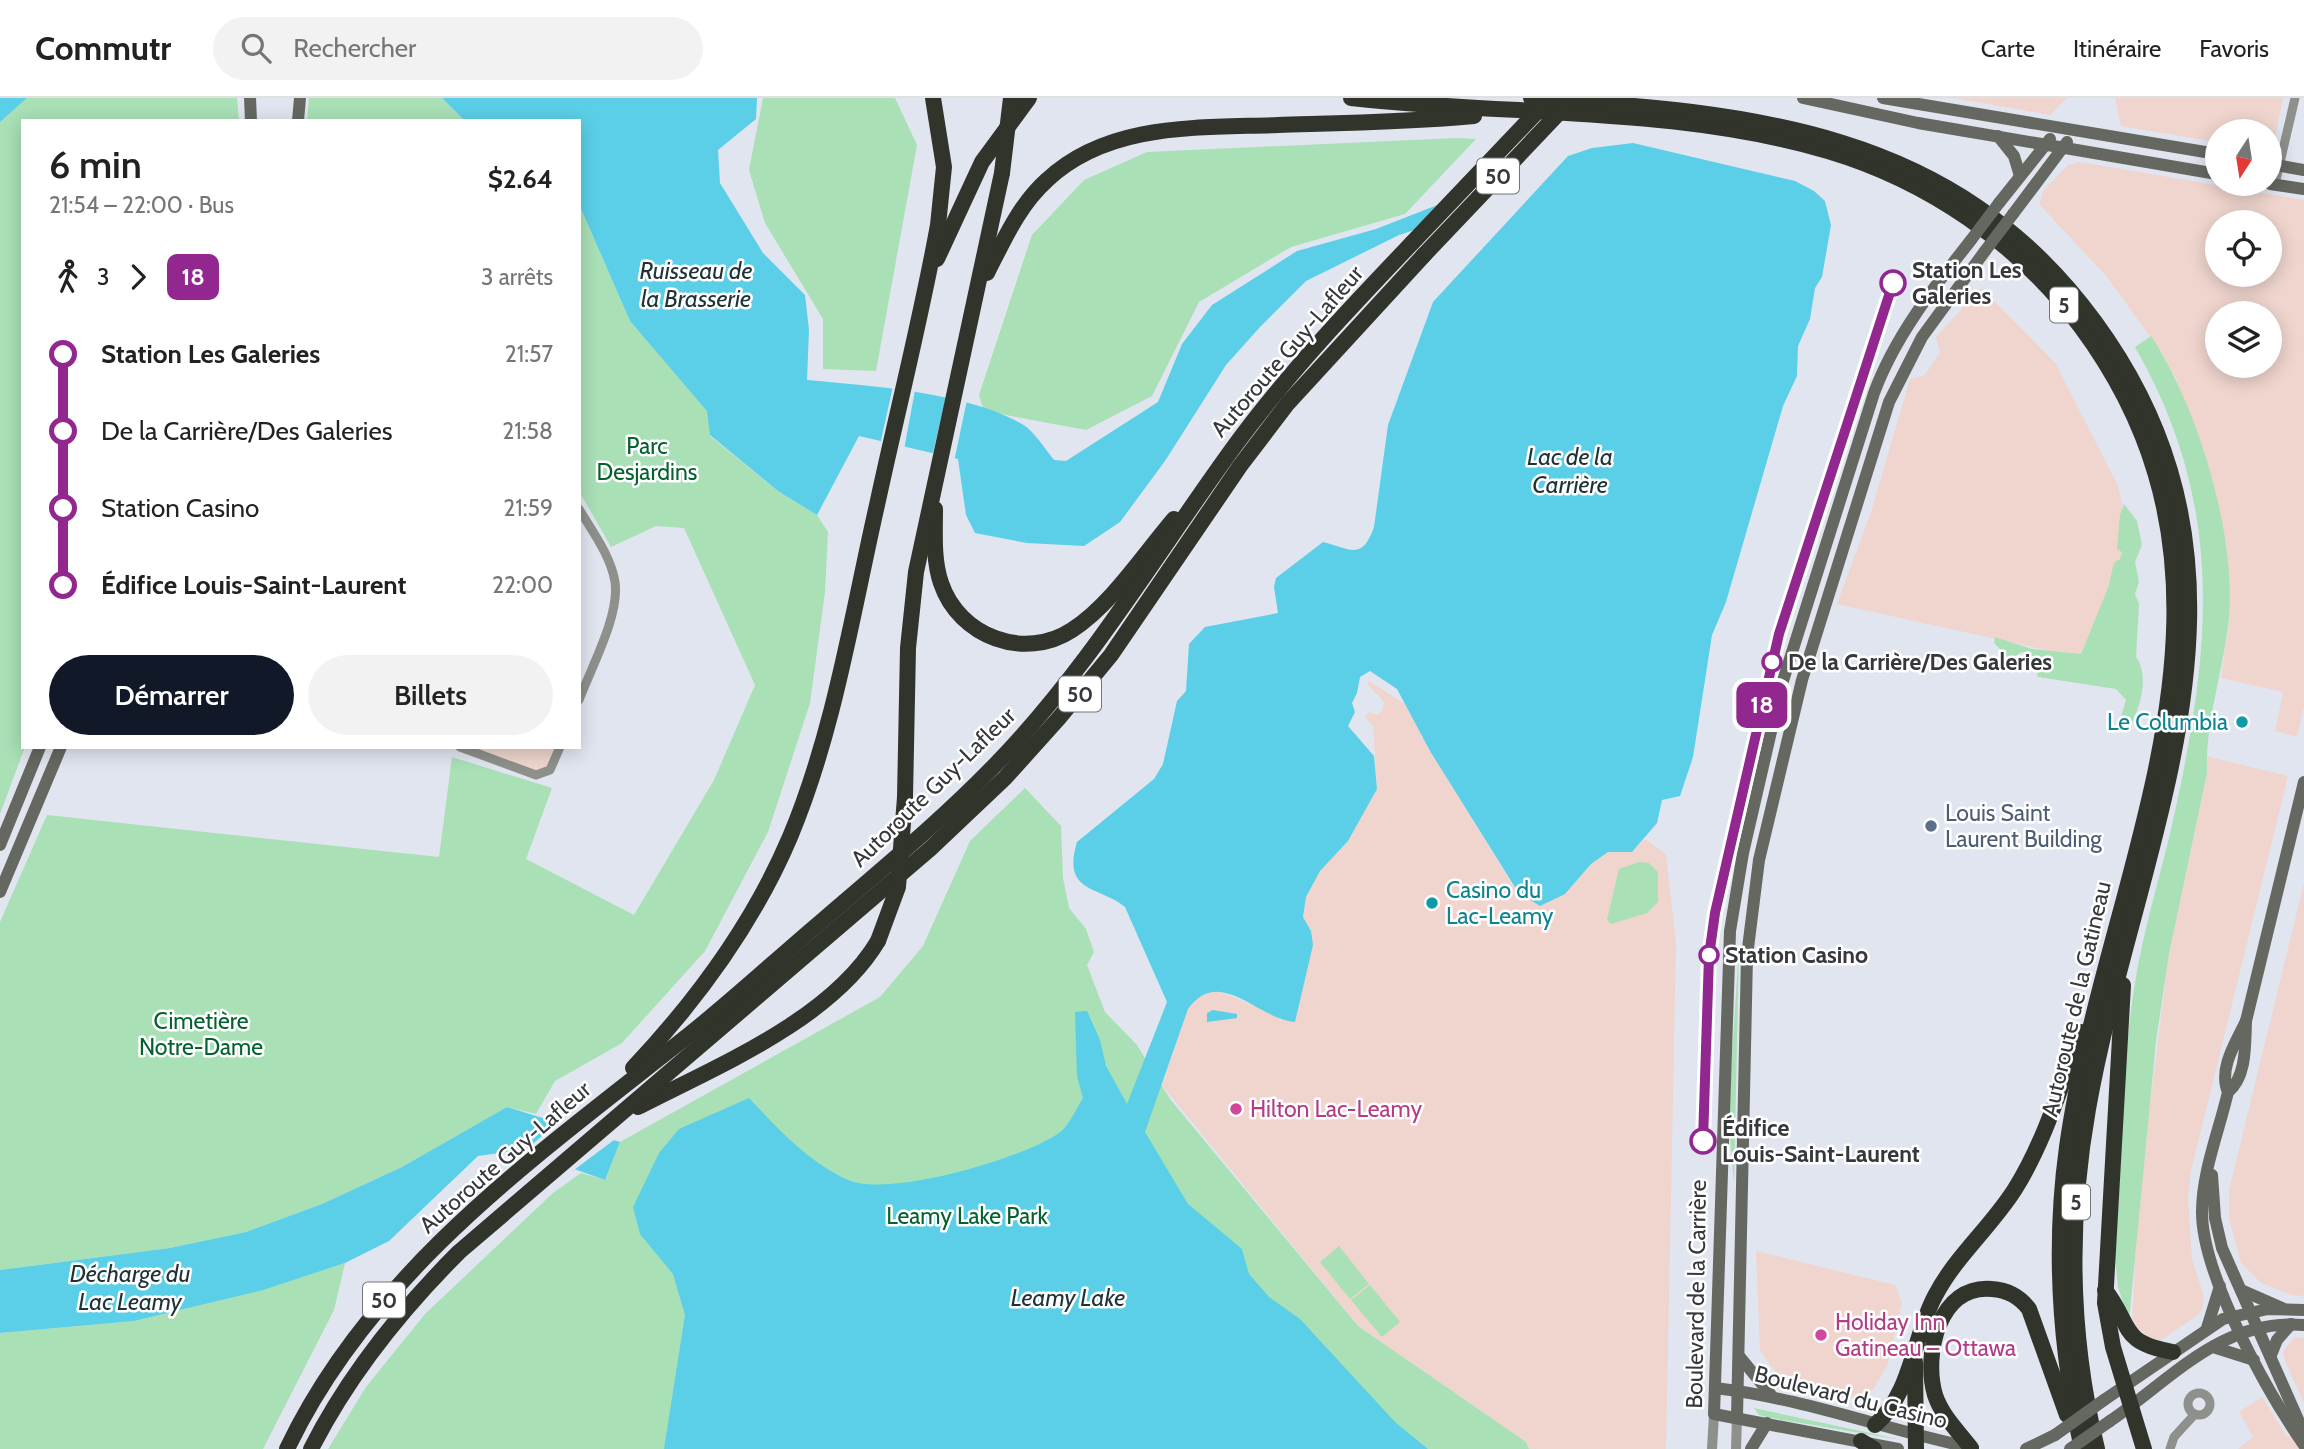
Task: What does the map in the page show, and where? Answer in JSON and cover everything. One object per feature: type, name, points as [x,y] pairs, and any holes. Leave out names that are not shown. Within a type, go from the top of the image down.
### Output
[{"type":"highway","points":[[595,1107],[672,1026],[720,964],[754,910],[787,844],[808,788],[829,714],[927,282],[944,178],[941,133],[933,98]]},
{"type":"highway","points":[[624,1114],[761,1041],[812,1009],[851,977],[878,942],[898,887],[905,797],[911,609],[934,481],[1002,173],[1011,98]]},
{"type":"highway","points":[[927,282],[982,162],[1004,128],[1029,98]]},
{"type":"highway","name":"Autoroute de la Gatineau","points":[[1351,98],[1522,112],[1559,102],[1692,111],[1768,122],[1841,141],[1908,167],[1954,192],[2020,240],[2059,278],[2109,343],[2136,389],[2161,444],[2178,500],[2189,569],[2191,632],[2178,735],[2087,1112],[2075,1225],[2078,1339],[2097,1449]]},
{"type":"highway","name":"Autoroute de la Gatineau","points":[[1531,98],[1757,135],[1837,154],[1897,178],[1962,214],[2014,254],[2059,300],[2104,360],[2134,417],[2156,476],[2171,547],[2176,617],[2173,670],[2164,731],[2071,1119],[2060,1230],[2063,1339],[2081,1449]]},
{"type":"highway","points":[[1645,98],[1692,111]]},
{"type":"highway","name":"Autoroute Guy-Lafleur","points":[[311,1449],[349,1382],[408,1306],[459,1252],[624,1114],[669,1070],[930,849],[1016,766],[1111,655],[1283,409],[1418,249],[1559,102]]},
{"type":"highway","name":"Autoroute Guy-Lafleur","points":[[287,1449],[322,1384],[367,1321],[445,1237],[595,1107],[693,1032],[893,860],[1008,751],[1051,704],[1110,628],[1227,456],[1297,366],[1418,249],[1559,102]]},
{"type":"highway","points":[[976,294],[1016,217],[1032,194],[1067,163],[1096,147],[1138,134],[1167,130],[1427,121],[1522,112]]},
{"type":"highway","points":[[934,481],[936,560],[949,601],[967,623],[988,636],[1010,643],[1035,644],[1066,634],[1095,611],[1227,456]]},
{"type":"highway","points":[[2123,958],[2122,1027],[2105,1290],[2108,1326],[2144,1449]]},
{"type":"highway","points":[[1875,1425],[1894,1406],[1939,1287],[2002,1208],[2029,1165],[2102,981]]},
{"type":"highway","points":[[1975,1448],[1938,1403],[1932,1381],[1932,1356],[1939,1326],[1948,1308],[1962,1295],[1988,1288],[2012,1294],[2032,1314],[2054,1382],[2081,1449]]},
{"type":"highway","points":[[2105,1290],[2135,1340],[2147,1347],[2172,1352]]},
{"type":"highway","points":[[1915,1346],[1916,1442]]},
{"type":"main road","points":[[250,98],[251,119]]},
{"type":"main road","points":[[298,119],[300,98]]},
{"type":"main road","points":[[1803,98],[2205,172]]},
{"type":"main road","points":[[1883,98],[2205,152]]},
{"type":"main road","name":"Boulevard de la Carrière","points":[[1714,1414],[1730,931],[1752,809],[1792,648],[1877,384],[1907,328],[1999,203],[2060,129]]},
{"type":"main road","name":"Boulevard de la Carrière","points":[[1737,1417],[1747,956],[1759,860],[1805,668],[1889,402],[1922,337],[2074,131]]},
{"type":"main road","points":[[1998,135],[2014,156],[2020,176]]},
{"type":"main road","points":[[2282,166],[2304,170]]},
{"type":"main road","points":[[2282,186],[2304,189]]},
{"type":"main road","points":[[0,845],[39,749]]},
{"type":"main road","points":[[0,892],[60,749]]},
{"type":"main road","points":[[2304,782],[2246,1021],[2231,1052],[2224,1082],[2228,1092],[2207,1172],[2202,1211],[2206,1244],[2220,1286],[2276,1405],[2304,1444]]},
{"type":"main road","points":[[2215,1146],[2212,1176],[2217,1226],[2225,1255],[2304,1433]]},
{"type":"main road","points":[[2207,1328],[2220,1286]]},
{"type":"main road","points":[[2241,1290],[2282,1308]]},
{"type":"main road","points":[[2026,1449],[2055,1435],[2207,1328],[2233,1315],[2282,1308],[2304,1310]]},
{"type":"main road","points":[[2070,1449],[2213,1347],[2241,1331],[2258,1327],[2297,1325]]},
{"type":"main road","points":[[2271,1355],[2277,1340],[2297,1325]]},
{"type":"main road","points":[[2213,1347],[2254,1360]]},
{"type":"main road","points":[[1739,1356],[1771,1395]]},
{"type":"main road","name":"Boulevard du Casino","points":[[1715,1388],[1771,1395],[1875,1425],[1916,1442],[1975,1448]]},
{"type":"main road","name":"Boulevard du Casino","points":[[1714,1414],[1898,1449]]},
{"type":"main road","points":[[1751,1449],[1767,1423]]},
{"type":"street","points":[[2282,139],[2295,98]]},
{"type":"street","points":[[581,513],[609,564],[616,591],[614,609],[581,695]]},
{"type":"street","points":[[465,749],[531,774],[546,773],[560,749]]},
{"type":"street","name":"Boulevard de la Carrière","points":[[1713,1449],[1714,1414]]},
{"type":"street","points":[[2170,1449],[2174,1437],[2195,1414]]},
{"type":"street","name":"Boulevard de la Carrière","points":[[1736,1449],[1737,1417]]},
{"type":"shaded area","points":[[1954,98],[2067,98],[2050,115]]},
{"type":"shaded area","points":[[2115,98],[2283,98],[2279,119],[2205,119],[2205,140],[2121,126]]},
{"type":"shaded area","points":[[2080,162],[2205,183],[2205,196],[2280,196],[2304,200],[2304,706],[2297,737],[2275,731],[2283,692],[2221,678],[2229,621],[2224,535],[2213,482],[2177,381],[2162,353],[2107,277],[2039,204],[2044,190],[2068,165]]},
{"type":"shaded area","points":[[1981,288],[2056,364],[2118,486],[2130,541],[2137,670],[1837,604],[1871,512],[1910,379],[1925,375],[1940,352],[1936,337]]},
{"type":"shaded area","points":[[1369,681],[1405,704],[1430,751],[1517,892],[1565,894],[1591,864],[1608,852],[1631,852],[1645,839],[1666,854],[1676,943],[1666,1449],[1529,1449],[1526,1442],[1358,1326],[1162,1085],[1188,1009],[1198,995],[1217,990],[1273,1014],[1281,1021],[1311,931],[1303,917],[1306,897],[1320,871],[1348,841],[1377,789],[1373,726],[1365,717],[1369,712],[1377,715],[1383,710],[1384,702],[1368,685]]},
{"type":"shaded area","points":[[466,749],[559,749],[542,775]]},
{"type":"shaded area","points":[[2206,756],[2288,776],[2191,1171],[2188,1198],[2192,1259],[2204,1297],[2202,1308],[2198,1315],[2161,1340],[2153,1340],[2132,1324],[2138,1198],[2169,954],[2207,774]]},
{"type":"shaded area","points":[[2304,883],[2304,1296],[2292,1295],[2261,1283],[2241,1263],[2229,1219],[2229,1190]]},
{"type":"shaded area","points":[[1756,1251],[1895,1285],[1902,1303],[1887,1366],[1866,1401],[1799,1384],[1778,1375],[1760,1351]]},
{"type":"shaded area","points":[[2295,1337],[2304,1338],[2304,1403],[2283,1351]]},
{"type":"shaded area","points":[[2262,1397],[2287,1437],[2304,1427],[2304,1449],[2238,1449],[2253,1437],[2239,1412]]},
{"type":"green space","points":[[27,98],[237,98],[239,119],[21,119],[21,749],[24,749],[0,814],[0,122]]},
{"type":"green space","points":[[309,98],[442,98],[463,119],[307,119]]},
{"type":"green space","points":[[763,98],[895,98],[917,145],[876,371],[823,369],[823,319],[765,223],[749,170]]},
{"type":"green space","points":[[1476,139],[1405,214],[1291,247],[1199,302],[1152,396],[1086,430],[984,411],[979,395],[1032,235],[1084,180],[1147,152]]},
{"type":"green space","name":"Cimetière Notre-Dame","points":[[581,209],[630,321],[708,411],[710,436],[778,491],[817,515],[828,532],[825,592],[810,703],[768,832],[705,951],[622,1043],[555,1081],[536,1114],[507,1107],[402,1167],[322,1204],[246,1232],[170,1248],[0,1270],[0,922],[47,815],[439,857],[452,757],[552,788],[526,859],[634,915],[714,780],[755,685],[684,528],[656,526],[611,547],[581,494]]},
{"type":"green space","points":[[2151,336],[2168,365],[2199,436],[2221,515],[2230,592],[2228,626],[2211,718],[2207,773],[2169,954],[2156,1041],[2129,1320],[2118,1287],[2115,1257],[2130,1017],[2138,964],[2170,834],[2195,706],[2203,586],[2198,526],[2186,467],[2165,408],[2135,347]]},
{"type":"green space","points":[[2124,504],[2137,521],[2142,545],[2135,562],[2139,582],[2135,594],[2139,604],[2136,657],[2143,683],[2137,712],[2129,728],[2123,728],[2120,720],[2126,700],[2116,689],[2038,677],[2033,656],[2022,652],[2010,659],[1994,643],[1995,637],[2032,649],[2081,654],[2108,588],[2114,563],[2120,559],[2122,552],[2117,549],[2120,515]]},
{"type":"green space","name":"Leamy Lake Park","points":[[1025,788],[1061,826],[1063,878],[1069,908],[1086,929],[1094,952],[1087,965],[1105,1012],[1137,1045],[1170,1099],[1358,1326],[1526,1442],[1529,1449],[328,1449],[366,1387],[425,1314],[553,1193],[581,1173],[605,1180],[620,1142],[880,997],[923,946],[970,841]]},
{"type":"green space","points":[[1639,862],[1649,863],[1658,872],[1658,902],[1647,913],[1611,924],[1607,920],[1619,869]]},
{"type":"green space","points":[[1739,948],[1730,1373],[1734,1182],[1728,1117]]},
{"type":"green space","points":[[1339,1246],[1369,1284],[1350,1299],[1320,1262]]},
{"type":"green space","points":[[345,1263],[334,1310],[263,1449],[0,1449],[0,1333],[134,1321],[257,1291]]},
{"type":"green space","points":[[1370,1285],[1400,1322],[1382,1337],[1351,1300]]},
{"type":"green space","points":[[1754,1408],[1902,1440],[1771,1418],[1759,1415]]},
{"type":"water","points":[[0,98],[27,98],[0,122]]},
{"type":"water","name":"Ruisseau de la Brasserie","points":[[442,98],[757,98],[756,119],[718,150],[720,183],[763,253],[805,295],[809,330],[807,380],[918,392],[974,404],[1022,424],[1054,460],[1066,461],[1158,402],[1182,344],[1212,305],[1297,251],[1376,229],[1440,204],[1540,98],[1439,222],[1399,235],[1306,281],[1226,365],[1165,461],[1120,522],[1084,546],[1027,543],[975,533],[966,515],[958,459],[859,436],[817,515],[778,491],[710,435],[707,411],[630,321],[581,209],[581,119],[463,119]]},
{"type":"water","name":"Lac de la Carrière","points":[[1633,143],[1795,181],[1814,191],[1825,201],[1831,225],[1822,277],[1815,288],[1810,319],[1798,346],[1797,376],[1783,406],[1726,602],[1712,635],[1693,757],[1680,796],[1662,800],[1657,823],[1632,852],[1608,852],[1591,864],[1565,894],[1540,906],[1518,892],[1430,751],[1397,689],[1370,671],[1360,677],[1352,703],[1355,712],[1348,726],[1374,756],[1377,789],[1348,841],[1320,871],[1306,897],[1303,917],[1311,931],[1313,945],[1295,1022],[1281,1019],[1226,993],[1213,992],[1200,997],[1188,1009],[1145,1132],[1188,1204],[1242,1249],[1249,1274],[1269,1297],[1300,1319],[1395,1422],[1428,1449],[664,1449],[685,1315],[673,1274],[640,1234],[633,1207],[659,1153],[679,1129],[749,1098],[807,1154],[833,1173],[848,1180],[867,1184],[893,1184],[923,1180],[987,1164],[1016,1154],[1059,1133],[1083,1098],[1077,1076],[1075,1012],[1087,1011],[1100,1040],[1106,1066],[1127,1104],[1167,1002],[1125,907],[1079,880],[1074,871],[1073,859],[1077,842],[1154,779],[1163,764],[1177,701],[1186,691],[1189,644],[1205,627],[1278,613],[1274,587],[1276,578],[1323,542],[1354,550],[1360,549],[1370,538],[1374,527],[1388,425],[1433,302],[1568,156],[1592,148]]},
{"type":"water","points":[[1213,1010],[1237,1014],[1237,1018],[1207,1022],[1207,1013]]},
{"type":"water","name":"Décharge du Lac Leamy","points":[[507,1107],[620,1142],[605,1180],[521,1150],[478,1156],[389,1241],[345,1263],[263,1290],[134,1321],[0,1333],[0,1270],[170,1248],[246,1232],[322,1204],[402,1167]]},
{"type":"pier","points":[[893,386],[915,390],[904,450],[880,445]]},
{"type":"pier","points":[[946,396],[967,400],[954,462],[932,457]]},
{"type":"pier","points":[[562,1119],[618,1137],[570,1173],[521,1154]]},
{"type":"bus line","name":"18","points":[[1703,1141],[1709,956],[1715,913],[1771,663],[1790,595],[1827,480],[1843,442],[1893,283]]},
{"type":"place","name":"Station Les Galeries","points":[[1893,283]]},
{"type":"place","name":"De la Carrière/Des Galeries","points":[[1772,662]]},
{"type":"place","name":"Le Columbia","points":[[2242,722]]},
{"type":"place","name":"Louis Saint Laurent Building","points":[[1931,826]]},
{"type":"place","name":"Casino du Lac-Leamy","points":[[1432,903]]},
{"type":"place","name":"Station Casino","points":[[1709,955]]},
{"type":"place","name":"Hilton Lac-Leamy","points":[[1236,1109]]},
{"type":"place","name":"Édifice Louis-Saint-Laurent","points":[[1703,1141]]},
{"type":"place","name":"Holiday Inn Gatineau – Ottawa","points":[[1821,1335]]},
{"type":"park label","name":"Parc Desjardins","points":[[647,459]]},
{"type":"water label","name":"Leamy Lake","points":[[1068,1297]]}]
